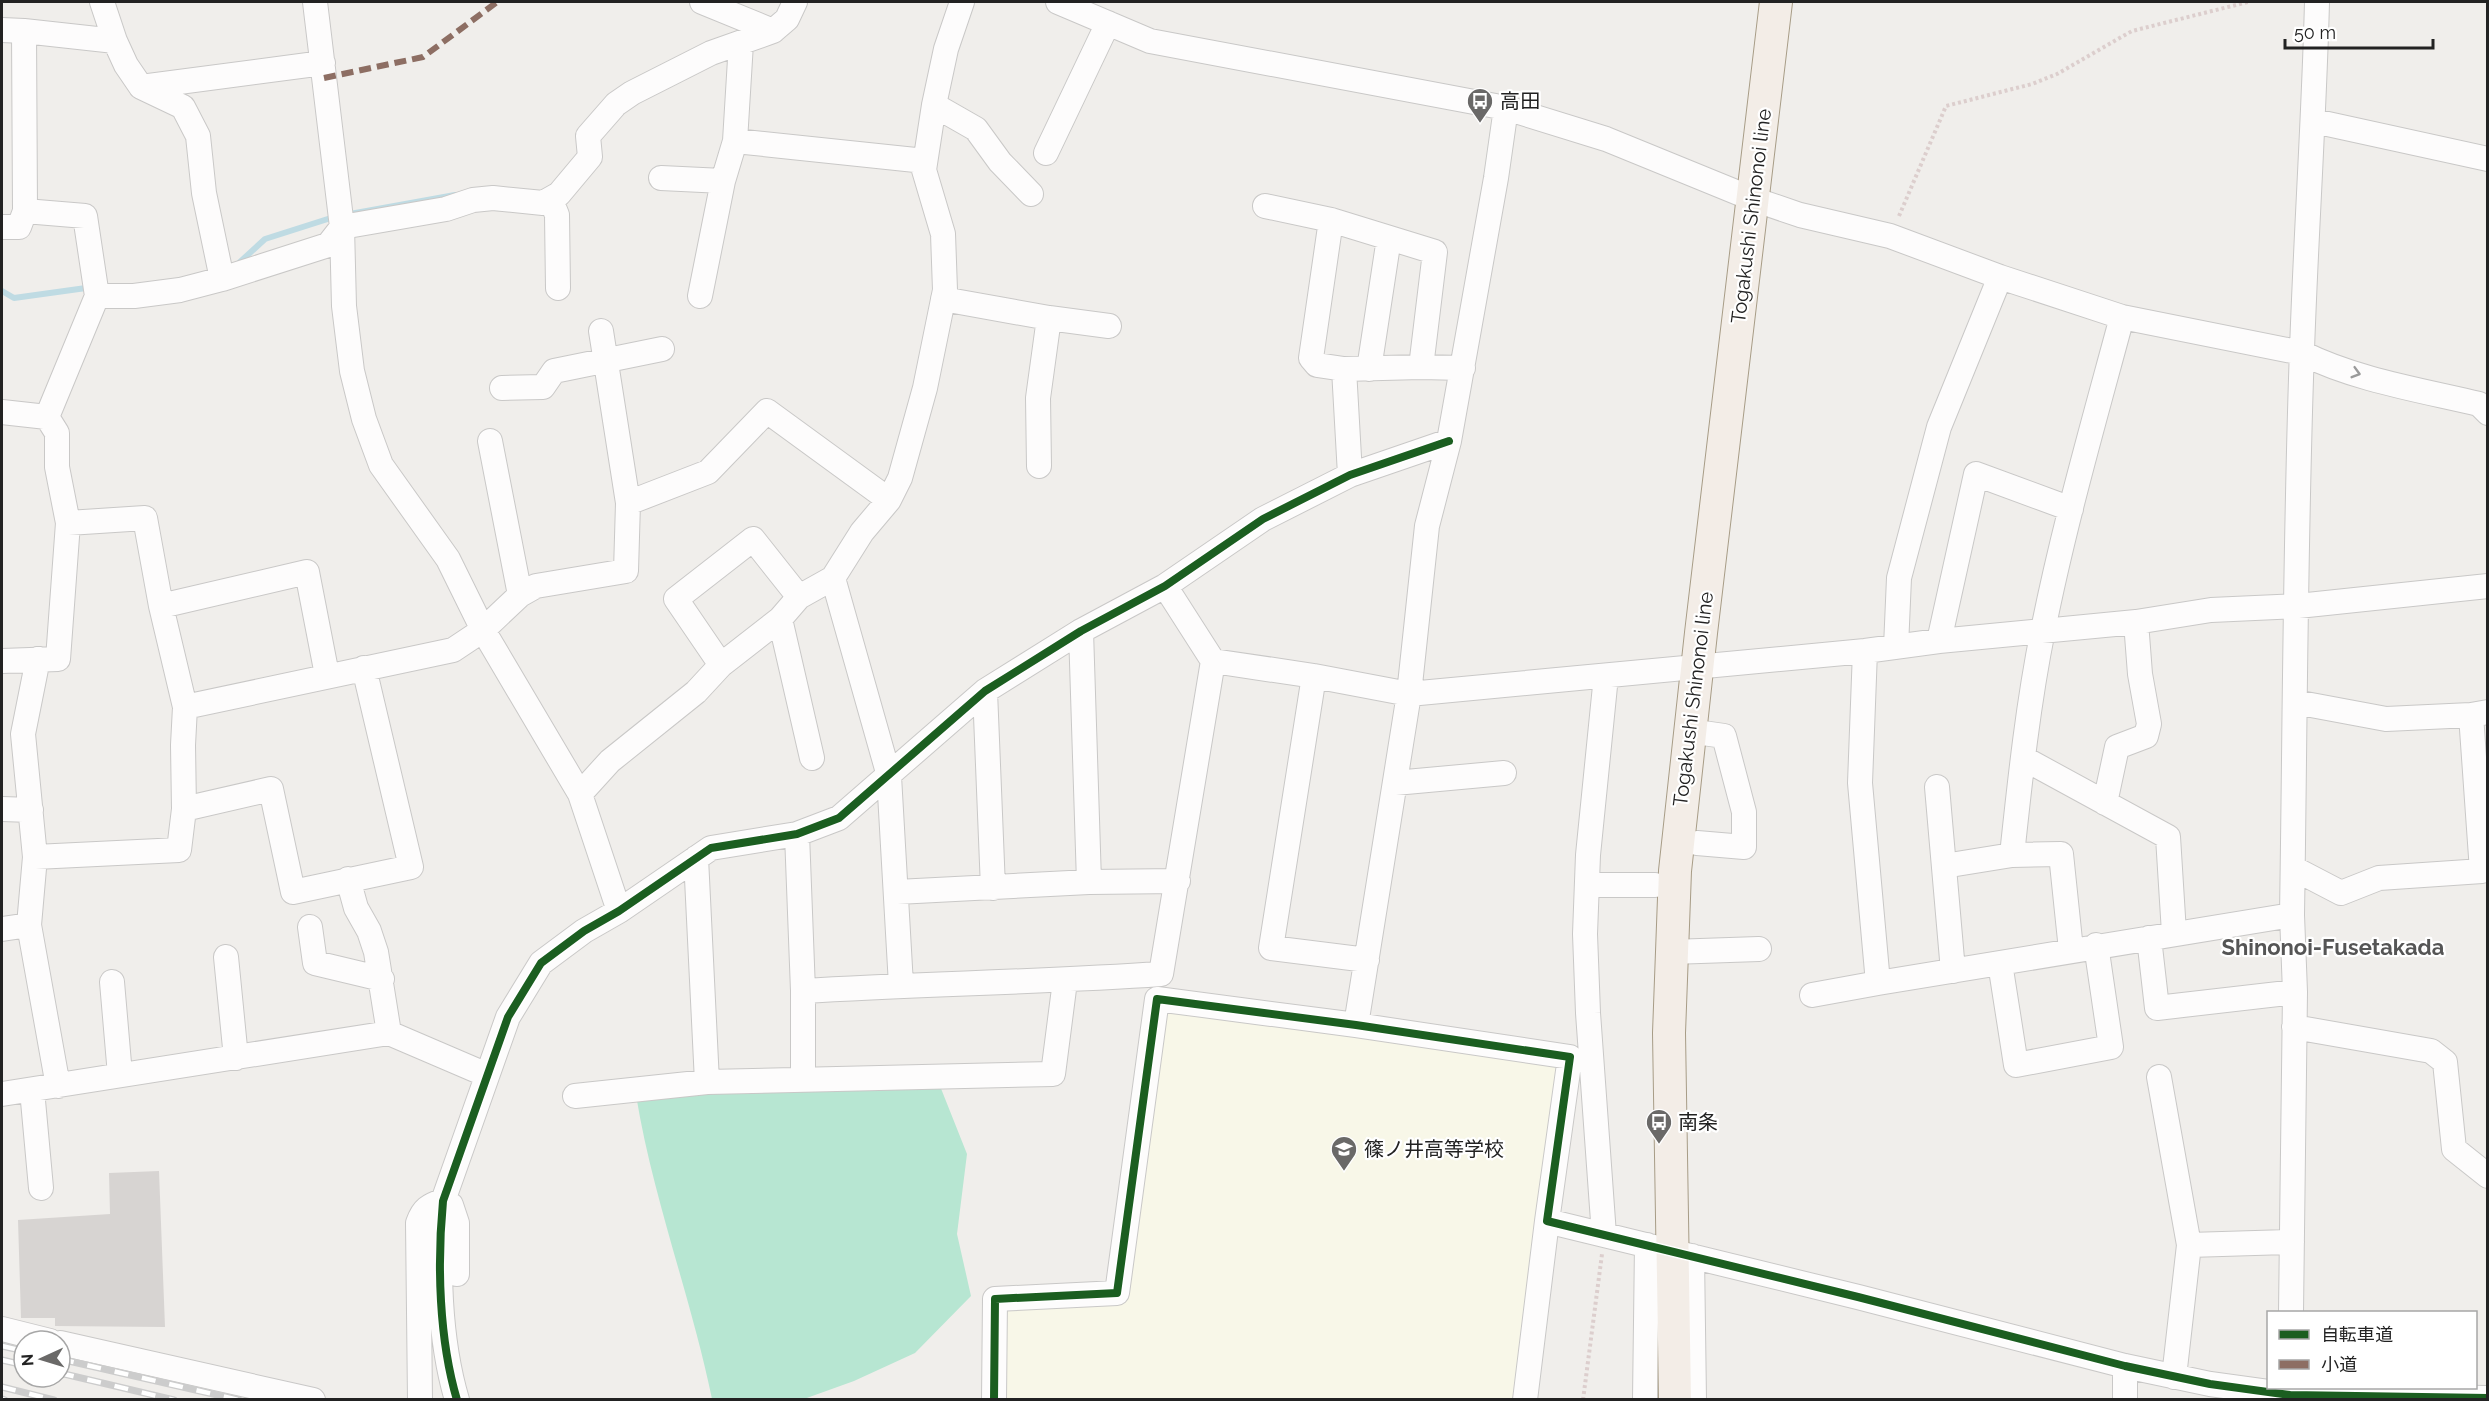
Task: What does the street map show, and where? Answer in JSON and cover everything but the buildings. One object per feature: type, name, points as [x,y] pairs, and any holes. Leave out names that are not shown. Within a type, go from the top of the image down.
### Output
[{"type":"main road","name":"Togakushi Shinonoi line","points":[[1675,1400],[1669,1124],[1671,952],[1680,811],[1776,2]]},
{"type":"street","points":[[102,2],[126,65],[141,87],[183,107],[198,136],[204,193],[221,272]]},
{"type":"street","points":[[315,2],[341,218],[345,317],[352,371],[364,419],[381,465],[448,559],[483,630],[580,794],[619,911]]},
{"type":"street","points":[[702,2],[773,31]]},
{"type":"street","points":[[341,218],[447,209],[472,200],[493,198],[543,203],[551,200],[559,194],[590,157],[588,136],[616,104],[711,53],[773,31],[787,19],[795,2]]},
{"type":"street","points":[[580,794],[610,761],[696,692],[720,665],[780,619],[799,597],[833,578],[862,532],[889,500],[900,478],[925,388],[945,290],[943,234],[924,170],[946,49],[962,2]]},
{"type":"street","points":[[1058,2],[1150,41],[1506,108],[1606,139],[1800,215],[1890,236],[2000,277],[2121,317],[2302,353],[2334,367],[2403,387],[2479,404],[2487,413]]},
{"type":"street","points":[[2291,1311],[2295,992],[2292,915],[2295,702],[2302,353],[2314,121],[2317,2]]},
{"type":"street","points":[[1046,153],[1108,23]]},
{"type":"street","points":[[2,227],[20,227],[25,211],[13,30],[115,41]]},
{"type":"street","points":[[700,296],[723,181],[735,141],[741,44]]},
{"type":"street","points":[[141,87],[323,63]]},
{"type":"street","points":[[934,105],[976,129],[1000,162],[1031,194]]},
{"type":"street","points":[[1356,1025],[1409,694],[1427,526],[1449,441],[1463,368],[1506,108]]},
{"type":"street","points":[[2314,121],[2487,159]]},
{"type":"street","points":[[735,141],[925,161]]},
{"type":"street","points":[[661,178],[723,181]]},
{"type":"street","points":[[551,200],[557,215],[558,288]]},
{"type":"street","points":[[1265,206],[1331,220],[1436,252],[1421,367]]},
{"type":"street","points":[[25,211],[85,216],[97,296],[47,417]]},
{"type":"street","points":[[97,296],[134,296],[180,290],[221,272],[328,245],[341,218]]},
{"type":"street","points":[[1331,220],[1311,358],[1317,365],[1344,369],[1463,368]]},
{"type":"street","points":[[1369,369],[1389,238]]},
{"type":"street","points":[[1896,647],[1899,578],[1939,427],[2000,277]]},
{"type":"street","points":[[943,299],[1109,326]]},
{"type":"street","points":[[2012,855],[2023,759],[2043,631],[2071,509],[2121,317]]},
{"type":"street","points":[[1039,466],[1038,398],[1049,318]]},
{"type":"street","points":[[185,707],[453,650],[483,630],[520,595],[536,586],[626,571],[628,503],[601,331]]},
{"type":"street","points":[[502,388],[543,387],[554,371],[662,349]]},
{"type":"street","points":[[1344,369],[1350,475]]},
{"type":"street","points":[[628,503],[708,472],[767,411],[889,500]]},
{"type":"street","points":[[2,412],[47,417]]},
{"type":"street","points":[[2,661],[58,659],[68,523],[57,467],[57,433],[47,417]]},
{"type":"street","points":[[490,441],[520,595]]},
{"type":"street","points":[[457,1400],[445,1350],[440,1231],[443,1201],[508,1017],[541,963],[584,931],[619,911],[711,848],[797,834],[838,818],[985,691],[1081,631],[1165,586],[1263,519],[1350,475],[1449,441]]},
{"type":"street","points":[[1939,641],[1976,474],[2071,509]]},
{"type":"street","points":[[35,857],[179,850],[184,809],[185,707],[161,606],[145,518],[68,523]]},
{"type":"street","points":[[720,665],[676,599],[753,539],[799,597]]},
{"type":"street","points":[[161,606],[307,572],[327,675]]},
{"type":"street","points":[[833,578],[889,776],[901,985]]},
{"type":"street","points":[[803,991],[901,985],[1065,981],[1161,974],[1213,661],[1165,586]]},
{"type":"street","points":[[1213,661],[1314,676],[1409,694],[1864,651],[1939,641],[2136,622],[2211,610],[2298,606],[2487,586]]},
{"type":"street","points":[[780,619],[812,758]]},
{"type":"street","points":[[2105,803],[2117,747],[2145,736],[2149,724],[2140,674],[2136,622]]},
{"type":"street","points":[[1081,631],[1089,882]]},
{"type":"street","points":[[1864,651],[1860,783],[1878,983]]},
{"type":"street","points":[[38,659],[23,734],[35,857],[29,925],[57,1086]]},
{"type":"street","points":[[184,809],[271,789],[293,892],[411,867],[364,668]]},
{"type":"street","points":[[1604,1235],[1581,1056],[1587,885],[1606,675]]},
{"type":"street","points":[[1314,676],[1271,948],[1367,960]]},
{"type":"street","points":[[985,691],[993,888]]},
{"type":"street","points":[[2293,868],[2341,893],[2379,878],[2482,871],[2479,713],[2386,719],[2295,702]]},
{"type":"street","points":[[1689,731],[1724,736],[1744,813],[1744,847],[1697,843]]},
{"type":"street","points":[[2023,759],[2168,837],[2174,933]]},
{"type":"street","points":[[1395,783],[1504,773]]},
{"type":"street","points":[[1937,787],[1953,970]]},
{"type":"street","points":[[2,809],[31,810]]},
{"type":"street","points":[[797,834],[803,991],[803,1079]]},
{"type":"street","points":[[1944,866],[2012,855],[2061,854],[2071,950]]},
{"type":"street","points":[[696,858],[706,1082]]},
{"type":"street","points":[[348,879],[356,908],[369,931],[382,979],[389,1033]]},
{"type":"street","points":[[897,892],[1089,882],[1178,881]]},
{"type":"street","points":[[1587,885],[1655,885]]},
{"type":"street","points":[[1812,995],[2096,945],[2292,915]]},
{"type":"street","points":[[2,929],[29,925]]},
{"type":"street","points":[[310,927],[315,963],[382,979]]},
{"type":"street","points":[[2149,938],[2157,1008],[2295,992]]},
{"type":"street","points":[[2000,963],[2016,1065],[2111,1047],[2096,945]]},
{"type":"street","points":[[1671,952],[1759,949]]},
{"type":"street","points":[[226,957],[236,1058]]},
{"type":"street","points":[[575,1096],[706,1082],[1053,1074],[1065,981]]},
{"type":"street","points":[[112,982],[120,1075]]},
{"type":"street","points":[[994,1400],[995,1299],[1117,1293],[1157,999],[1581,1056]]},
{"type":"street","points":[[2294,1027],[2431,1051],[2445,1062],[2454,1149],[2487,1176]]},
{"type":"street","points":[[2,1094],[389,1033],[487,1075]]},
{"type":"street","points":[[1525,1400],[1547,1221],[1581,1056]]},
{"type":"street","points":[[2159,1077],[2189,1245],[2174,1377]]},
{"type":"street","points":[[32,1090],[41,1188]]},
{"type":"street","points":[[420,1400],[418,1223],[422,1213],[429,1205],[443,1201],[451,1205],[458,1223],[459,1360],[470,1400]]},
{"type":"street","points":[[1547,1221],[2174,1377],[2210,1392],[2487,1398]]},
{"type":"street","points":[[2189,1245],[2292,1242]]},
{"type":"street","points":[[1646,1400],[1670,1251]]},
{"type":"street","points":[[1670,1251],[1694,1400]]},
{"type":"street","points":[[72,1346],[314,1400]]},
{"type":"street","points":[[2124,1400],[2125,1366]]},
{"type":"path","points":[[1890,236],[1946,106],[2032,84],[2057,74],[2132,32],[2248,2]]},
{"type":"path","points":[[1583,1400],[1604,1235]]},
{"type":"shaded area","name":"篠ノ井高等学校","points":[[1167,1004],[1553,1063],[1561,1070],[1518,1399],[999,1400],[1001,1306],[1123,1301]]},
{"type":"green space","points":[[940,1086],[967,1154],[957,1234],[971,1296],[915,1353],[854,1381],[804,1399],[712,1399],[694,1323],[652,1172],[636,1095]]},
{"type":"waterway","points":[[350,214],[455,195]]},
{"type":"waterway","points":[[240,262],[265,239],[334,217]]},
{"type":"waterway","points":[[2,291],[14,298],[86,288]]},
{"type":"railway","points":[[2,1346],[12,1348]]},
{"type":"railway","points":[[2,1360],[12,1362]]},
{"type":"railway","points":[[72,1362],[239,1400]]},
{"type":"railway","points":[[72,1376],[174,1400]]},
{"type":"railway","points":[[2,1387],[54,1400]]},
{"type":"marked path","points":[[324,78],[423,57],[497,2]]},
{"type":"cycle path","points":[[457,1400],[446,1352],[441,1301],[440,1250],[443,1201],[508,1017],[541,963],[584,931],[619,911],[711,848],[797,834],[839,818],[985,691],[1081,631],[1165,586],[1263,519],[1350,475],[1449,441]]},
{"type":"cycle path","points":[[994,1400],[995,1299],[1117,1293],[1157,999],[1356,1025],[1570,1057],[1547,1221],[1858,1297],[2125,1366],[2210,1384],[2290,1395],[2488,1398]]},
{"type":"place","name":"高田","points":[[1480,124]]},
{"type":"place","name":"南条","points":[[1659,1145]]},
{"type":"place","name":"篠ノ井高等学校","points":[[1344,1172]]},
{"type":"district","name":"Shinonoi-Fusetakada","points":[[2333,947]]}]
